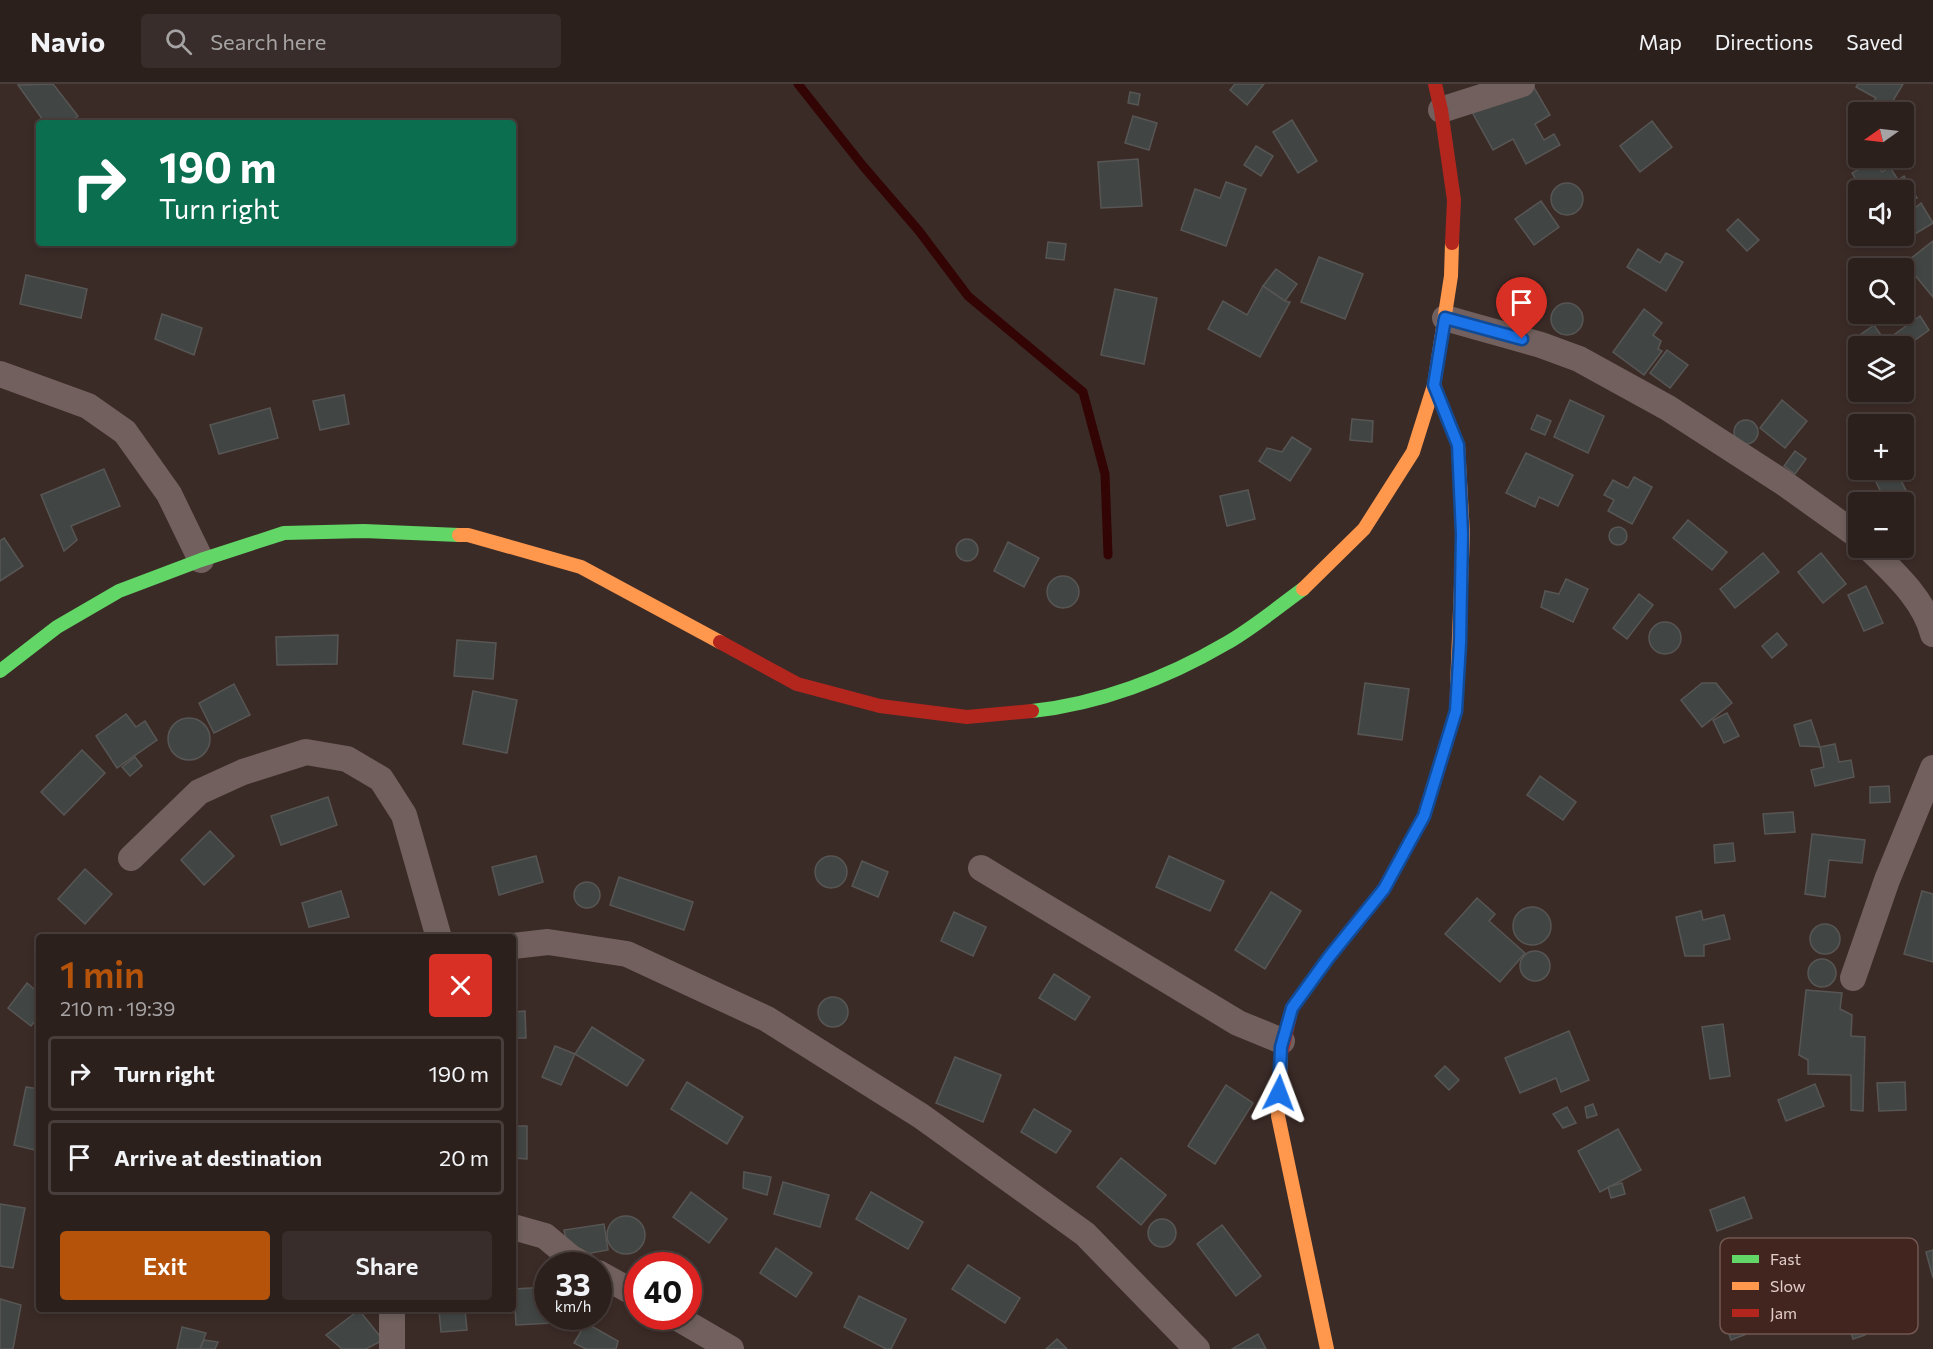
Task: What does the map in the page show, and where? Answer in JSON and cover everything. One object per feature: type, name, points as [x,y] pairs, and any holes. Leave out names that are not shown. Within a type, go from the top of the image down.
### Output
[{"type":"street","points":[[0,671],[57,627],[119,591],[201,560],[284,533],[364,531],[468,536],[581,567],[797,684],[880,706],[967,717],[1060,708],[1150,682],[1227,645],[1303,590],[1364,529],[1413,452],[1434,385],[1451,276],[1454,200],[1435,84]]},
{"type":"street","points":[[1441,110],[1522,84]]},
{"type":"street","points":[[1445,318],[1541,345],[1579,359],[1677,414],[1784,483],[1848,529]]},
{"type":"street","points":[[0,374],[88,406],[125,432],[168,494],[201,560]]},
{"type":"street","points":[[1327,1349],[1278,1116],[1282,1041],[1292,1008],[1329,957],[1384,889],[1424,816],[1456,711],[1462,534],[1458,445],[1434,385]]},
{"type":"street","points":[[1879,558],[1908,588],[1930,621],[1933,634]]},
{"type":"street","points":[[131,858],[199,792],[243,772],[306,752],[347,759],[381,779],[404,815],[438,934]]},
{"type":"street","points":[[1853,978],[1887,880],[1933,768]]},
{"type":"street","points":[[981,868],[1238,1023],[1282,1041]]},
{"type":"street","points":[[516,946],[548,942],[627,954],[767,1019],[921,1116],[1085,1234],[1197,1349]]},
{"type":"street","points":[[516,1228],[544,1236],[564,1252]]},
{"type":"street","points":[[392,1312],[392,1349]]},
{"type":"street","points":[[698,1330],[731,1349]]},
{"type":"building","points":[[53,84],[78,116],[73,120],[43,120],[18,85]]},
{"type":"building","points":[[1235,84],[1264,84],[1247,105],[1230,90]]},
{"type":"building","points":[[1532,84],[1550,115],[1535,124],[1544,140],[1554,134],[1560,145],[1526,164],[1513,139],[1493,150],[1472,112]]},
{"type":"building","points":[[1858,84],[1903,84],[1892,102],[1876,102],[1874,101],[1876,98],[1856,87]]},
{"type":"building","points":[[1130,92],[1140,94],[1138,105],[1128,103]]},
{"type":"building","points":[[1133,116],[1157,123],[1149,150],[1125,143]]},
{"type":"building","points":[[1292,120],[1317,161],[1298,173],[1273,132]]},
{"type":"building","points":[[1652,121],[1672,147],[1640,172],[1620,146]]},
{"type":"building","points":[[1256,146],[1273,156],[1261,176],[1244,165]]},
{"type":"building","points":[[1138,159],[1142,206],[1101,208],[1098,162]]},
{"type":"building","points":[[1861,168],[1880,168],[1882,172],[1891,168],[1898,180],[1856,180],[1852,173]]},
{"type":"building","points":[[1226,182],[1246,189],[1226,246],[1181,230],[1195,189],[1220,198]]},
{"type":"building","points":[[1567,183],[1578,188],[1583,199],[1578,210],[1567,215],[1556,210],[1551,199],[1556,188]]},
{"type":"building","points":[[1541,201],[1559,227],[1534,245],[1515,219]]},
{"type":"building","points":[[1921,203],[1933,223],[1914,234],[1914,204],[1916,207]]},
{"type":"building","points":[[1738,219],[1759,240],[1747,251],[1727,230]]},
{"type":"building","points":[[1933,241],[1933,297],[1914,274],[1914,258],[1911,258]]},
{"type":"building","points":[[1048,242],[1066,244],[1064,260],[1046,258]]},
{"type":"building","points":[[1638,249],[1660,263],[1666,253],[1683,262],[1666,291],[1627,267]]},
{"type":"building","points":[[1319,257],[1363,274],[1345,319],[1301,302]]},
{"type":"building","points":[[1276,269],[1297,284],[1285,301],[1263,286]]},
{"type":"building","points":[[26,275],[87,289],[81,318],[20,304]]},
{"type":"building","points":[[1263,286],[1290,302],[1260,357],[1208,329],[1223,301],[1247,315]]},
{"type":"building","points":[[1115,289],[1157,298],[1144,364],[1101,355]]},
{"type":"building","points":[[1567,303],[1579,307],[1583,319],[1579,331],[1567,335],[1555,331],[1551,319],[1555,307]]},
{"type":"building","points":[[1644,309],[1662,323],[1653,335],[1661,341],[1658,349],[1662,351],[1644,375],[1613,352]]},
{"type":"building","points":[[162,314],[202,328],[194,355],[155,339]]},
{"type":"building","points":[[1920,316],[1929,330],[1914,341],[1914,336],[1892,336],[1909,324],[1914,324],[1914,320]]},
{"type":"building","points":[[1874,325],[1882,336],[1858,336]]},
{"type":"building","points":[[1667,350],[1688,365],[1670,388],[1650,373]]},
{"type":"building","points":[[344,395],[349,424],[320,430],[313,401]]},
{"type":"building","points":[[1570,400],[1604,416],[1588,453],[1554,437]]},
{"type":"building","points":[[1782,400],[1807,421],[1785,448],[1760,428]]},
{"type":"building","points":[[270,408],[278,438],[219,454],[210,425]]},
{"type":"building","points":[[1537,415],[1551,421],[1545,435],[1531,429]]},
{"type":"building","points":[[1352,419],[1373,421],[1372,442],[1350,440]]},
{"type":"building","points":[[1746,420],[1754,424],[1758,432],[1754,440],[1746,444],[1738,440],[1734,432],[1738,424]]},
{"type":"building","points":[[1292,437],[1311,449],[1290,481],[1259,461],[1267,448],[1282,452]]},
{"type":"building","points":[[1795,451],[1806,459],[1795,474],[1784,466]]},
{"type":"building","points":[[1526,453],[1573,475],[1558,506],[1539,497],[1535,507],[1506,493]]},
{"type":"building","points":[[104,469],[120,506],[71,526],[77,540],[64,551],[41,495]]},
{"type":"building","points":[[1634,477],[1652,487],[1632,524],[1608,511],[1614,500],[1604,495],[1613,480],[1628,488]]},
{"type":"building","points":[[1875,480],[1901,480],[1907,492],[1881,492]]},
{"type":"building","points":[[1248,490],[1255,519],[1227,526],[1220,496]]},
{"type":"building","points":[[1688,520],[1727,552],[1712,570],[1673,538]]},
{"type":"building","points":[[1614,527],[1622,527],[1627,532],[1625,543],[1614,545],[1609,540],[1609,532]]},
{"type":"building","points":[[4,538],[23,566],[0,581],[0,541]]},
{"type":"building","points":[[967,539],[975,542],[978,550],[975,558],[967,561],[959,558],[956,550],[959,542]]},
{"type":"building","points":[[1008,542],[1039,558],[1024,587],[994,571]]},
{"type":"building","points":[[1763,553],[1779,572],[1735,608],[1720,589]]},
{"type":"building","points":[[1821,553],[1846,584],[1823,603],[1798,572]]},
{"type":"building","points":[[1063,576],[1074,581],[1079,592],[1074,603],[1063,608],[1052,603],[1047,592],[1052,581]]},
{"type":"building","points":[[1566,579],[1588,589],[1573,622],[1541,607],[1545,591],[1559,594]]},
{"type":"building","points":[[1866,586],[1883,623],[1864,631],[1848,595]]},
{"type":"building","points":[[1639,594],[1653,605],[1627,639],[1613,628]]},
{"type":"building","points":[[1665,622],[1676,627],[1681,638],[1676,649],[1665,654],[1654,649],[1649,638],[1654,627]]},
{"type":"building","points":[[1777,633],[1787,645],[1772,658],[1762,646]]},
{"type":"building","points":[[338,635],[337,664],[277,665],[276,637]]},
{"type":"building","points":[[457,640],[496,643],[493,679],[454,676]]},
{"type":"building","points":[[1365,683],[1409,689],[1402,740],[1358,734]]},
{"type":"building","points":[[1702,683],[1716,683],[1732,703],[1702,727],[1681,700]]},
{"type":"building","points":[[234,684],[250,715],[214,733],[199,703]]},
{"type":"building","points":[[473,691],[517,700],[507,753],[463,744]]},
{"type":"building","points":[[1727,713],[1739,736],[1724,743],[1713,720]]},
{"type":"building","points":[[126,714],[136,727],[145,721],[157,740],[117,768],[96,736]]},
{"type":"building","points":[[189,718],[204,724],[210,739],[204,754],[189,760],[174,754],[168,739],[174,724]]},
{"type":"building","points":[[1811,720],[1820,747],[1800,746],[1794,725]]},
{"type":"building","points":[[1835,744],[1839,762],[1851,760],[1854,777],[1815,786],[1811,770],[1824,767],[1820,747]]},
{"type":"building","points":[[82,750],[105,773],[64,815],[41,792]]},
{"type":"building","points":[[135,757],[142,766],[130,776],[122,767]]},
{"type":"building","points":[[1540,776],[1576,802],[1563,820],[1527,795]]},
{"type":"building","points":[[1889,786],[1890,802],[1870,803],[1870,787]]},
{"type":"building","points":[[328,797],[337,825],[281,845],[271,816]]},
{"type":"building","points":[[1793,812],[1795,832],[1765,834],[1763,814]]},
{"type":"building","points":[[210,831],[234,856],[204,885],[181,860]]},
{"type":"building","points":[[1812,834],[1865,840],[1862,863],[1829,860],[1825,897],[1805,894]]},
{"type":"building","points":[[1733,843],[1735,861],[1715,863],[1714,845]]},
{"type":"building","points":[[536,856],[543,882],[499,895],[492,867]]},
{"type":"building","points":[[831,856],[842,861],[847,872],[842,883],[831,888],[820,883],[815,872],[820,861]]},
{"type":"building","points":[[1169,856],[1224,881],[1210,911],[1156,887]]},
{"type":"building","points":[[862,861],[888,872],[878,897],[852,886]]},
{"type":"building","points":[[85,869],[112,894],[85,924],[58,899]]},
{"type":"building","points":[[619,877],[693,902],[684,930],[610,905]]},
{"type":"building","points":[[587,882],[596,886],[600,895],[596,904],[587,908],[578,904],[574,895],[578,886]]},
{"type":"building","points":[[341,891],[349,917],[309,927],[302,903]]},
{"type":"building","points":[[1922,891],[1933,894],[1933,962],[1904,954]]},
{"type":"building","points":[[1271,892],[1301,911],[1265,969],[1235,950]]},
{"type":"building","points":[[1477,898],[1495,914],[1489,921],[1525,953],[1500,982],[1445,934]]},
{"type":"building","points":[[1532,907],[1546,912],[1551,926],[1546,940],[1532,945],[1518,940],[1513,926],[1518,912]]},
{"type":"building","points":[[1701,911],[1703,920],[1724,915],[1730,939],[1704,945],[1704,956],[1685,956],[1676,917]]},
{"type":"building","points":[[954,912],[986,927],[973,956],[941,941]]},
{"type":"building","points":[[1825,924],[1835,929],[1840,939],[1835,949],[1825,954],[1815,949],[1810,939],[1815,929]]},
{"type":"building","points":[[1535,951],[1545,956],[1550,966],[1545,976],[1535,981],[1525,976],[1520,966],[1525,956]]},
{"type":"building","points":[[1822,959],[1832,963],[1836,973],[1832,983],[1822,987],[1812,983],[1808,973],[1812,963]]},
{"type":"building","points":[[1054,974],[1090,997],[1075,1020],[1039,998]]},
{"type":"building","points":[[27,983],[36,990],[36,1020],[31,1026],[8,1008]]},
{"type":"building","points":[[1806,990],[1842,993],[1840,1009],[1852,1015],[1851,1036],[1865,1037],[1863,1111],[1851,1110],[1851,1075],[1808,1074],[1808,1060],[1799,1055]]},
{"type":"building","points":[[833,997],[844,1001],[848,1012],[844,1023],[833,1027],[822,1023],[818,1012],[822,1001]]},
{"type":"building","points":[[525,1011],[526,1038],[516,1038],[516,1012]]},
{"type":"building","points":[[1723,1024],[1730,1076],[1710,1079],[1702,1027]]},
{"type":"building","points":[[592,1027],[644,1060],[627,1086],[575,1054]]},
{"type":"building","points":[[1569,1031],[1589,1080],[1561,1092],[1556,1078],[1520,1093],[1505,1058]]},
{"type":"building","points":[[555,1046],[575,1054],[561,1085],[542,1077]]},
{"type":"building","points":[[955,1057],[1001,1075],[983,1122],[936,1103]]},
{"type":"building","points":[[1445,1066],[1459,1080],[1449,1090],[1435,1076]]},
{"type":"building","points":[[687,1082],[743,1117],[727,1144],[671,1109]]},
{"type":"building","points":[[1905,1082],[1906,1110],[1879,1111],[1877,1083]]},
{"type":"building","points":[[1815,1084],[1824,1106],[1786,1121],[1778,1100]]},
{"type":"building","points":[[1226,1085],[1253,1103],[1215,1164],[1188,1146]]},
{"type":"building","points":[[26,1087],[36,1089],[36,1150],[14,1145]]},
{"type":"building","points":[[1593,1104],[1597,1115],[1587,1118],[1585,1107]]},
{"type":"building","points":[[1567,1107],[1576,1123],[1563,1128],[1553,1114]]},
{"type":"building","points":[[1034,1109],[1071,1131],[1056,1153],[1021,1132]]},
{"type":"building","points":[[516,1126],[527,1126],[527,1159],[516,1158]]},
{"type":"building","points":[[1618,1129],[1641,1170],[1600,1192],[1578,1151]]},
{"type":"building","points":[[1121,1158],[1166,1195],[1141,1225],[1097,1187]]},
{"type":"building","points":[[744,1172],[771,1177],[767,1195],[743,1188]]},
{"type":"building","points":[[783,1182],[829,1195],[820,1227],[774,1214]]},
{"type":"building","points":[[1622,1183],[1625,1194],[1611,1198],[1608,1187]]},
{"type":"building","points":[[691,1192],[727,1219],[709,1243],[673,1217]]},
{"type":"building","points":[[871,1192],[923,1222],[908,1249],[856,1219]]},
{"type":"building","points":[[1744,1197],[1752,1218],[1717,1231],[1710,1210]]},
{"type":"building","points":[[0,1204],[25,1208],[13,1268],[0,1266]]},
{"type":"building","points":[[619,1217],[633,1217],[640,1221],[644,1228],[644,1242],[640,1249],[635,1252],[619,1253],[612,1249],[608,1242],[608,1228],[612,1221]]},
{"type":"building","points":[[1162,1219],[1172,1223],[1176,1233],[1172,1243],[1162,1247],[1152,1243],[1148,1233],[1152,1223]]},
{"type":"building","points":[[604,1224],[608,1250],[569,1252],[564,1230]]},
{"type":"building","points":[[1222,1225],[1261,1276],[1236,1296],[1197,1244]]},
{"type":"building","points":[[776,1248],[812,1273],[796,1297],[760,1273]]},
{"type":"building","points":[[1933,1250],[1933,1278],[1926,1252]]},
{"type":"building","points":[[968,1265],[1020,1298],[1005,1323],[952,1289]]},
{"type":"building","points":[[534,1288],[534,1324],[516,1325],[516,1289]]},
{"type":"building","points":[[859,1296],[906,1319],[891,1349],[886,1349],[844,1327]]},
{"type":"building","points":[[0,1299],[21,1305],[13,1349],[0,1349]]},
{"type":"building","points":[[356,1312],[361,1312],[383,1340],[366,1349],[342,1349],[326,1335]]},
{"type":"building","points":[[439,1312],[465,1312],[467,1330],[441,1332]]},
{"type":"building","points":[[182,1327],[206,1333],[200,1349],[177,1349]]},
{"type":"building","points":[[582,1330],[598,1330],[618,1341],[616,1349],[586,1349],[574,1343]]},
{"type":"building","points":[[1258,1334],[1266,1349],[1232,1349]]},
{"type":"building","points":[[1729,1334],[1747,1334],[1731,1340]]},
{"type":"building","points":[[1851,1334],[1865,1334],[1865,1335],[1853,1339]]},
{"type":"building","points":[[1057,1339],[1067,1349],[1046,1349]]},
{"type":"building","points":[[204,1340],[218,1342],[215,1349],[200,1349]]},
{"type":"waterway","points":[[798,84],[863,166],[919,231],[968,296],[1083,392],[1105,474],[1108,555]]},
{"type":"traffic: fast","points":[[0,671],[57,627],[119,591],[201,560],[284,533],[364,531],[459,535]]},
{"type":"traffic: fast","points":[[1032,711],[1057,708],[1107,696],[1180,668],[1235,638],[1303,589]]},
{"type":"traffic: slow","points":[[1303,589],[1364,529],[1413,452],[1434,385],[1451,276],[1452,243]]},
{"type":"traffic: slow","points":[[1434,385],[1458,445],[1463,534],[1457,687]]},
{"type":"traffic: slow","points":[[459,535],[468,535],[581,567],[720,642]]},
{"type":"traffic: slow","points":[[1281,1054],[1278,1116],[1327,1349]]},
{"type":"traffic: jam","points":[[1435,84],[1454,200],[1452,243]]},
{"type":"traffic: jam","points":[[720,642],[797,684],[880,706],[967,717],[1032,711]]},
{"type":"traffic: jam","points":[[1281,1054],[1292,1008],[1329,957],[1384,889],[1424,816],[1456,711],[1457,687]]},
{"type":"route","points":[[1279,1093],[1281,1047],[1292,1008],[1329,957],[1384,889],[1424,816],[1456,711],[1462,534],[1458,445],[1434,385],[1445,318],[1522,339]]}]
